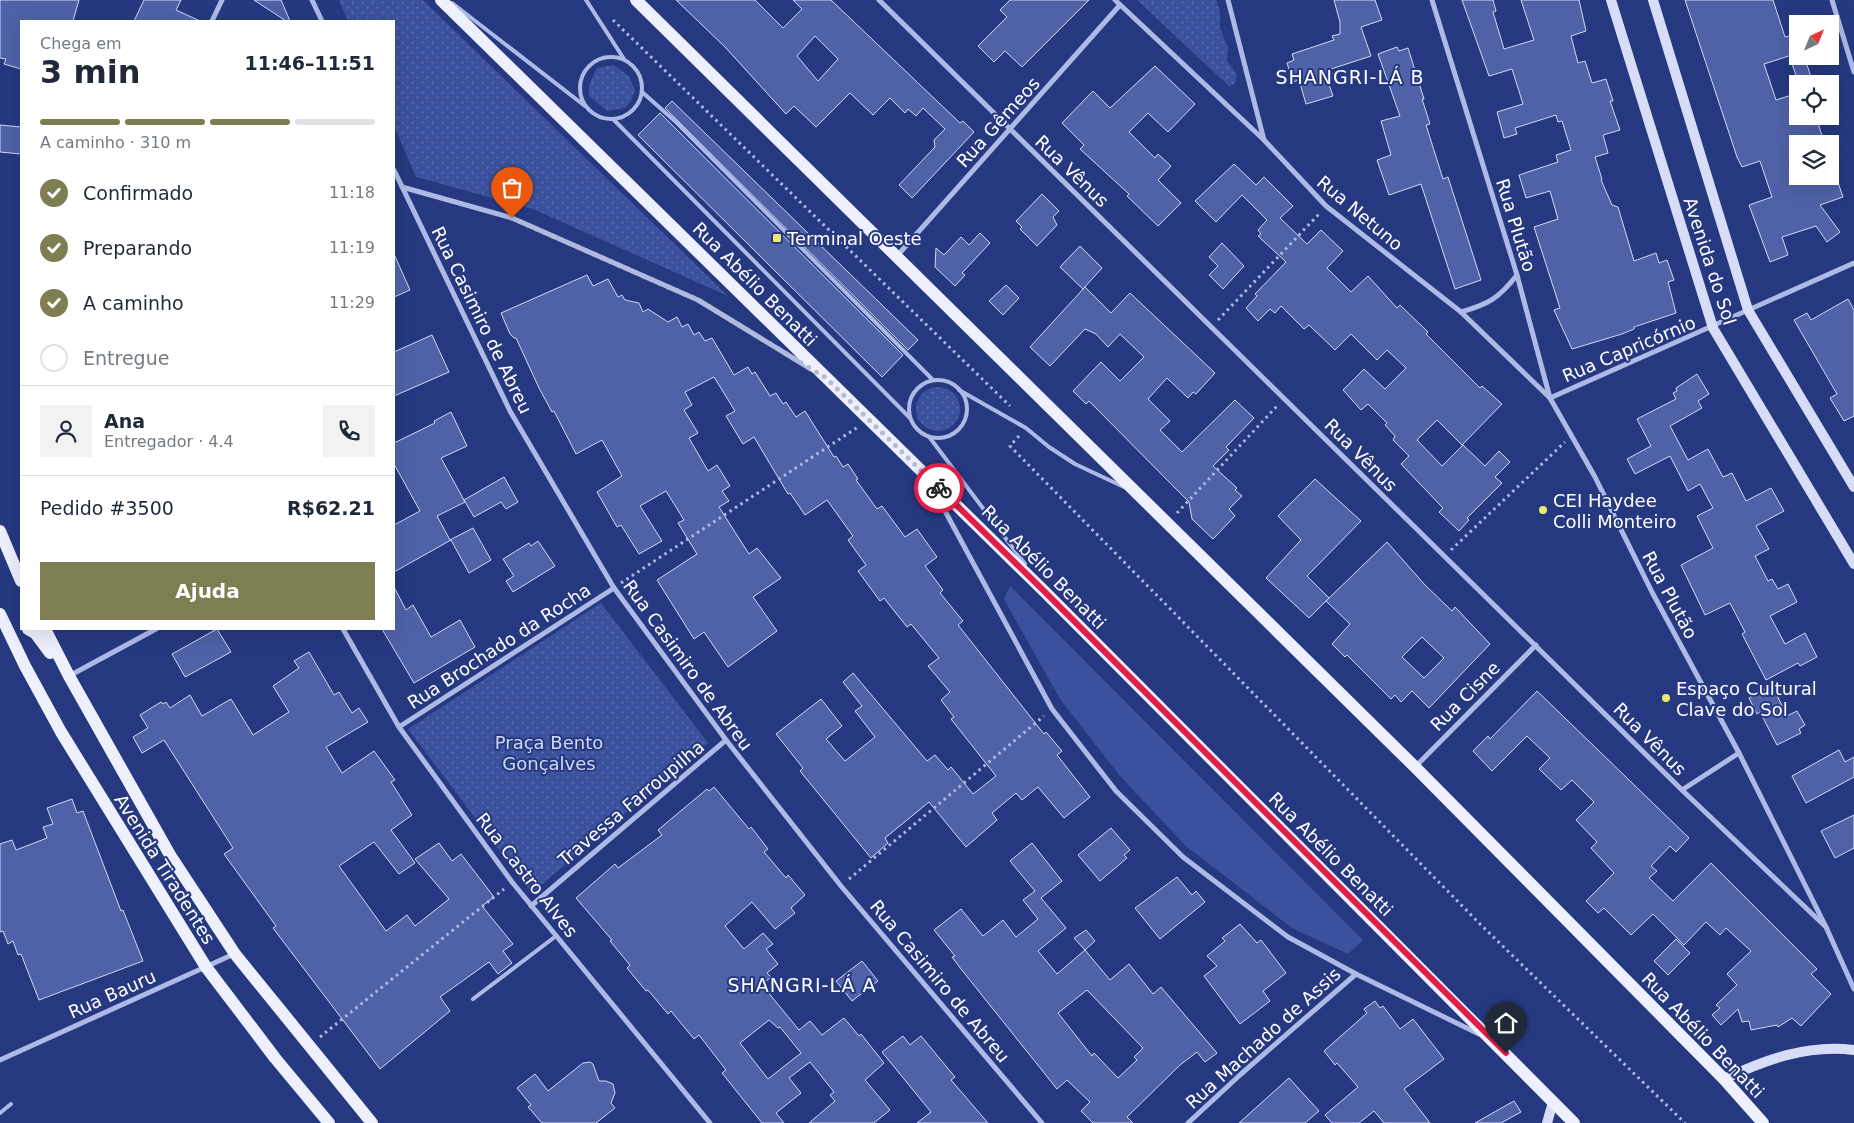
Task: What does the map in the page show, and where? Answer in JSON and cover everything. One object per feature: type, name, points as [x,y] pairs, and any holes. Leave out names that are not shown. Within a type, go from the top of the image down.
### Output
[{"type":"main road","name":"Rua Abélio Benatti","points":[[442,0],[1045,592],[1574,1123]]},
{"type":"main road","name":"Rua Abélio Benatti","points":[[636,0],[1415,767],[1724,1079],[1763,1123]]},
{"type":"main road","points":[[0,531],[20,580]]},
{"type":"main road","name":"Avenida Tiradentes","points":[[0,614],[3,627],[61,732],[206,967],[275,1058],[329,1123]]},
{"type":"main road","points":[[3,627],[20,626]]},
{"type":"main road","points":[[30,630],[35,633],[69,676]]},
{"type":"main road","name":"Avenida Tiradentes","points":[[45,630],[170,855],[236,954],[372,1123]]},
{"type":"street","points":[[212,20],[222,0]]},
{"type":"street","points":[[312,0],[322,20]]},
{"type":"street","name":"Rua Vênus","points":[[879,0],[1682,790],[1826,927]]},
{"type":"street","name":"Rua Netuno","points":[[1115,0],[1264,140],[1326,206],[1461,312],[1550,398]]},
{"type":"street","points":[[1228,0],[1264,140]]},
{"type":"street","name":"Rua Plutão","points":[[1432,0],[1517,275],[1550,398],[1572,435],[1652,592],[1739,753],[1826,927],[1854,989]]},
{"type":"street","name":"Avenida do Sol","points":[[1611,0],[1713,328],[1854,564]]},
{"type":"street","name":"Avenida do Sol","points":[[1653,0],[1748,310],[1854,487]]},
{"type":"street","points":[[1832,0],[1854,72]]},
{"type":"street","name":"Rua Gêmeos","points":[[897,256],[1120,5]]},
{"type":"street","name":"Rua Casimiro de Abreu","points":[[395,172],[510,410],[614,588],[726,740],[841,886],[1042,1123]]},
{"type":"street","points":[[402,187],[512,218],[698,300],[826,378]]},
{"type":"street","name":"Rua Capricórnio","points":[[1550,398],[1713,328],[1748,310],[1854,263]]},
{"type":"street","points":[[1461,312],[1485,305],[1494,300],[1502,294],[1517,275]]},
{"type":"street","points":[[926,476],[1052,709],[1116,791],[1183,857],[1288,937],[1356,974],[1494,1041]]},
{"type":"street","name":"Rua Brochado da Rocha","points":[[399,727],[614,588]]},
{"type":"street","points":[[69,676],[154,630]]},
{"type":"street","name":"Rua Castro Alves","points":[[344,630],[399,727],[512,882],[710,1123]]},
{"type":"street","name":"Rua Cisne","points":[[1415,767],[1536,645]]},
{"type":"street","name":"Travessa Farroupilha","points":[[531,906],[726,740]]},
{"type":"street","points":[[1682,790],[1739,753]]},
{"type":"street","name":"Rua Bauru","points":[[0,1060],[236,954]]},
{"type":"street","name":"Rua Machado de Assis","points":[[1188,1123],[1240,1074],[1356,974]]},
{"type":"street","points":[[1724,1079],[1760,1062],[1789,1054],[1822,1049],[1854,1050]]},
{"type":"street","points":[[1547,1123],[1553,1102]]},
{"type":"lane","points":[[448,0],[598,116],[614,119],[624,117],[639,102],[642,92],[638,72],[625,61],[586,0]]},
{"type":"lane","points":[[586,107],[580,88],[581,78],[586,70],[602,58],[612,57],[625,61]]},
{"type":"lane","points":[[642,92],[676,122],[933,380]]},
{"type":"lane","points":[[614,119],[910,418]]},
{"type":"lane","points":[[1045,592],[930,438],[914,428],[910,418],[910,399],[923,384],[933,380],[943,380],[1026,428],[1049,447],[1075,464],[1138,494]]},
{"type":"lane","points":[[930,438],[949,437],[963,425],[967,407],[959,390]]},
{"type":"lane","points":[[473,999],[556,936]]},
{"type":"lane","points":[[0,1113],[11,1104]]},
{"type":"path","points":[[610,18],[1021,417],[1026,428],[1010,446],[1480,924],[1685,1123]]},
{"type":"path","points":[[1212,326],[1326,206]]},
{"type":"path","points":[[1167,524],[1284,398]]},
{"type":"path","points":[[614,588],[869,420]]},
{"type":"path","points":[[1445,556],[1572,435]]},
{"type":"path","points":[[841,886],[1052,709]]},
{"type":"path","points":[[310,1045],[512,882]]},
{"type":"green space","points":[[339,0],[423,0],[728,296],[533,209],[416,177],[395,128],[395,20],[348,20]]},
{"type":"green space","points":[[1137,0],[1216,0],[1220,11],[1220,28],[1228,48],[1227,61],[1237,75],[1235,83],[1230,87]]},
{"type":"green space","points":[[613,65],[629,76],[635,90],[631,101],[625,108],[607,111],[589,96],[589,85],[597,68]]},
{"type":"green space","points":[[942,387],[954,393],[959,400],[959,418],[954,425],[947,430],[934,431],[922,425],[917,418],[916,405],[922,393],[929,388]]},
{"type":"green space","points":[[1010,586],[1363,940],[1348,954],[1292,928],[1186,846],[1120,776],[1060,699],[1004,599]]},
{"type":"green space","name":"Praça Bento Gonçalves","points":[[601,603],[708,743],[532,893],[408,729]]},
{"type":"building","points":[[0,0],[79,0],[73,20],[20,20],[20,69],[4,64],[6,59],[0,58]]},
{"type":"building","points":[[144,0],[181,0],[176,10],[198,20],[134,20]]},
{"type":"building","points":[[254,0],[281,0],[290,20],[284,20]]},
{"type":"building","points":[[676,0],[755,0],[783,28],[802,9],[793,0],[831,0],[960,123],[963,121],[974,132],[912,198],[899,185],[935,147],[934,140],[945,129],[923,108],[916,116],[908,109],[905,113],[890,98],[873,115],[850,93],[816,127],[794,106],[786,114],[725,47]],"holes":[[[815,36],[838,59],[818,81],[797,56]]]},
{"type":"building","points":[[1010,0],[1089,0],[1022,67],[1005,51],[994,62],[978,46],[1007,17],[1000,10]]},
{"type":"building","points":[[1334,0],[1375,0],[1382,20],[1361,27],[1371,56],[1331,69],[1332,74],[1326,76],[1333,96],[1306,104],[1299,80],[1293,82],[1287,63],[1294,60],[1292,54],[1334,40],[1332,36],[1340,34],[1340,22]]},
{"type":"building","points":[[1462,0],[1493,0],[1496,11],[1493,12],[1504,49],[1534,40],[1521,0],[1579,0],[1586,31],[1571,36],[1578,63],[1585,61],[1592,83],[1606,79],[1613,101],[1610,101],[1620,130],[1603,135],[1608,153],[1595,157],[1601,180],[1612,205],[1618,207],[1634,261],[1656,253],[1659,263],[1667,260],[1674,280],[1668,282],[1676,313],[1634,327],[1634,329],[1622,334],[1572,349],[1554,310],[1560,308],[1534,227],[1558,219],[1550,191],[1526,198],[1519,175],[1558,162],[1556,155],[1571,150],[1562,121],[1558,122],[1556,115],[1515,128],[1517,134],[1504,138],[1497,112],[1523,104],[1512,69],[1489,76]]},
{"type":"building","points":[[1685,0],[1773,0],[1785,37],[1789,36],[1789,56],[1764,64],[1776,100],[1789,96],[1789,125],[1819,125],[1822,135],[1789,135],[1789,185],[1839,185],[1843,197],[1820,205],[1840,232],[1827,242],[1816,226],[1782,237],[1788,255],[1770,262],[1749,205],[1772,197],[1760,161],[1742,167],[1737,157]]},
{"type":"building","points":[[1397,47],[1399,51],[1408,48],[1430,124],[1426,125],[1443,179],[1448,177],[1481,280],[1455,289],[1421,184],[1389,195],[1377,160],[1391,155],[1381,121],[1400,116],[1378,54]]},
{"type":"building","points":[[1792,65],[1807,65],[1810,75],[1796,75]]},
{"type":"building","points":[[1155,66],[1195,104],[1168,132],[1148,113],[1129,132],[1155,158],[1158,154],[1171,166],[1158,180],[1181,203],[1158,226],[1127,196],[1129,194],[1080,149],[1084,145],[1062,123],[1093,91],[1110,108]]},
{"type":"building","points":[[672,101],[918,340],[908,350],[665,108]]},
{"type":"building","name":"Terminal Oeste","points":[[660,113],[903,355],[882,377],[638,135]]},
{"type":"building","points":[[0,125],[20,127],[20,154],[0,152]]},
{"type":"building","points":[[1234,164],[1256,185],[1264,177],[1293,206],[1280,218],[1307,244],[1321,230],[1343,251],[1327,268],[1351,292],[1368,276],[1397,308],[1400,305],[1428,332],[1426,334],[1480,388],[1482,386],[1502,404],[1462,445],[1437,420],[1417,440],[1442,466],[1463,445],[1485,466],[1499,451],[1510,462],[1495,477],[1502,483],[1467,518],[1469,520],[1459,531],[1439,512],[1443,508],[1401,464],[1409,456],[1393,440],[1395,436],[1385,425],[1387,423],[1368,404],[1361,410],[1343,390],[1364,369],[1385,389],[1406,368],[1387,350],[1377,360],[1351,334],[1335,350],[1309,325],[1304,329],[1281,306],[1275,313],[1270,309],[1258,321],[1246,308],[1257,296],[1255,294],[1286,262],[1258,236],[1261,234],[1258,230],[1267,220],[1242,195],[1216,222],[1195,201]]},
{"type":"building","points":[[1042,194],[1059,211],[1053,217],[1057,225],[1037,246],[1020,229],[1022,227],[1016,221]]},
{"type":"building","points":[[980,233],[990,243],[962,273],[965,275],[955,286],[935,267],[936,248],[944,255],[961,237],[969,245]]},
{"type":"building","points":[[1222,243],[1244,266],[1223,289],[1209,275],[1218,266],[1209,257]]},
{"type":"building","points":[[1080,246],[1102,268],[1083,289],[1060,267]]},
{"type":"building","points":[[395,256],[410,290],[395,297]]},
{"type":"building","points":[[587,275],[593,286],[608,279],[618,297],[622,295],[625,300],[639,303],[643,312],[648,309],[668,322],[677,317],[682,327],[688,324],[694,335],[699,332],[705,341],[712,338],[734,375],[748,367],[752,374],[755,372],[770,396],[776,393],[783,404],[786,402],[796,417],[805,411],[834,457],[836,456],[843,467],[848,464],[858,479],[856,480],[877,509],[882,506],[905,537],[917,529],[937,557],[925,566],[943,590],[940,593],[963,621],[958,625],[1044,734],[1046,732],[1062,751],[1057,755],[1090,797],[1064,818],[1038,787],[1022,800],[1016,793],[992,813],[997,820],[966,847],[929,802],[885,838],[888,843],[871,858],[800,771],[803,768],[776,734],[821,699],[842,726],[826,739],[845,761],[875,737],[855,711],[862,706],[843,682],[853,673],[927,761],[935,755],[948,770],[951,767],[973,794],[996,776],[951,719],[954,717],[941,700],[950,692],[928,666],[939,658],[911,624],[907,627],[884,598],[880,601],[858,571],[866,565],[848,540],[853,536],[827,500],[805,515],[790,493],[788,494],[754,437],[743,444],[726,416],[735,411],[714,377],[685,392],[692,405],[684,410],[698,433],[689,438],[708,471],[717,465],[730,486],[722,491],[729,501],[719,507],[749,554],[757,548],[781,578],[753,597],[777,631],[728,667],[704,632],[694,639],[657,580],[697,554],[678,523],[684,520],[666,491],[640,506],[662,541],[639,554],[621,525],[617,527],[597,492],[622,476],[602,440],[576,454],[554,411],[552,412],[539,388],[516,338],[510,334],[501,313]]},
{"type":"building","points":[[1006,285],[1019,298],[1003,315],[989,301]]},
{"type":"building","points":[[1085,287],[1111,313],[1130,293],[1215,373],[1196,394],[1193,392],[1188,398],[1167,378],[1148,399],[1170,421],[1160,430],[1182,452],[1235,400],[1254,418],[1226,447],[1229,450],[1213,466],[1237,488],[1235,490],[1242,496],[1229,509],[1235,516],[1213,539],[1192,519],[1189,502],[1089,401],[1086,404],[1073,391],[1101,362],[1120,381],[1144,357],[1120,334],[1108,347],[1096,334],[1085,329],[1050,366],[1030,347]]},
{"type":"building","points":[[1848,299],[1854,310],[1854,416],[1844,421],[1830,398],[1837,394],[1794,320],[1807,313],[1811,320]]},
{"type":"building","points":[[432,335],[449,372],[395,396],[395,352]]},
{"type":"building","points":[[1697,374],[1709,394],[1698,401],[1702,408],[1670,426],[1688,460],[1708,449],[1723,477],[1732,473],[1746,501],[1771,488],[1784,511],[1756,526],[1769,549],[1755,556],[1768,581],[1772,579],[1778,589],[1788,584],[1797,602],[1770,616],[1785,644],[1805,633],[1817,657],[1800,666],[1798,663],[1766,680],[1742,634],[1745,632],[1730,603],[1705,615],[1681,565],[1713,548],[1697,516],[1713,508],[1700,484],[1688,491],[1670,456],[1635,474],[1627,459],[1651,446],[1637,419],[1676,399],[1673,393],[1677,391],[1676,388]]},
{"type":"building","points":[[451,412],[467,446],[441,458],[465,502],[437,516],[450,540],[473,528],[491,560],[469,573],[451,540],[395,571],[395,524],[420,511],[395,466],[395,443],[435,423],[434,421]]},
{"type":"building","points":[[504,477],[518,502],[506,509],[501,502],[474,517],[464,500]]},
{"type":"building","points":[[1315,479],[1361,521],[1307,576],[1329,598],[1309,618],[1266,578],[1301,540],[1278,516]]},
{"type":"building","points":[[538,541],[555,566],[513,592],[506,581],[514,576],[503,559],[529,543],[531,546]]},
{"type":"building","points":[[1387,542],[1425,585],[1452,611],[1455,607],[1490,644],[1429,708],[1412,691],[1401,702],[1395,695],[1391,699],[1347,655],[1345,657],[1332,644],[1350,624],[1326,601]],"holes":[[[1422,637],[1444,658],[1424,678],[1402,657]]]},
{"type":"building","points":[[395,589],[406,610],[413,605],[431,637],[460,620],[475,647],[414,683],[383,630],[395,630]]},
{"type":"building","points":[[215,630],[218,630],[231,652],[185,677],[172,654]]},
{"type":"building","points":[[309,652],[334,695],[339,692],[352,713],[359,708],[368,722],[326,747],[342,773],[374,751],[395,780],[391,782],[412,815],[391,830],[415,863],[399,874],[374,842],[339,866],[386,931],[407,915],[415,926],[449,899],[415,859],[439,843],[452,861],[461,854],[494,897],[482,906],[513,944],[503,951],[512,963],[498,974],[489,962],[440,997],[450,1011],[380,1069],[273,928],[276,926],[224,854],[233,848],[164,740],[142,753],[133,737],[148,728],[140,715],[161,702],[163,704],[166,702],[170,708],[190,695],[202,716],[231,699],[253,735],[289,712],[273,686],[299,668],[294,661]]},
{"type":"building","points":[[1772,685],[1787,716],[1797,711],[1805,725],[1799,729],[1801,733],[1777,745],[1760,712],[1757,714],[1749,698]]},
{"type":"building","points":[[1537,691],[1689,838],[1676,852],[1670,846],[1651,866],[1657,871],[1649,878],[1673,901],[1711,863],[1817,969],[1811,974],[1831,994],[1801,1026],[1792,1018],[1778,1027],[1777,1025],[1751,1030],[1749,1021],[1742,1022],[1738,1009],[1721,1025],[1712,1015],[1720,1008],[1716,1005],[1737,985],[1727,974],[1751,951],[1726,928],[1720,935],[1706,922],[1684,945],[1653,914],[1631,935],[1604,908],[1598,913],[1586,901],[1614,873],[1591,848],[1597,842],[1576,820],[1594,802],[1572,780],[1561,790],[1539,769],[1550,758],[1527,736],[1492,771],[1473,751],[1488,736],[1490,739]]},
{"type":"building","points":[[1839,750],[1845,762],[1854,757],[1854,777],[1806,803],[1792,776]]},
{"type":"building","points":[[714,787],[749,829],[751,827],[768,849],[764,852],[786,878],[788,875],[805,895],[791,908],[795,913],[775,929],[752,902],[725,926],[744,949],[763,933],[773,944],[766,949],[778,964],[767,973],[771,977],[762,985],[799,1030],[810,1021],[822,1035],[844,1018],[859,1036],[861,1034],[884,1063],[865,1080],[890,1110],[874,1123],[809,1123],[835,1101],[830,1095],[834,1092],[810,1062],[789,1078],[801,1093],[776,1113],[784,1123],[762,1123],[722,1073],[726,1070],[699,1035],[694,1039],[671,1011],[668,1014],[648,990],[646,991],[627,968],[630,965],[610,941],[612,940],[576,898],[615,864],[618,868],[662,835],[658,830],[707,789],[709,791]],"holes":[[[769,1020],[778,1028],[780,1027],[801,1053],[768,1079],[740,1043]]]},
{"type":"building","points":[[72,799],[77,813],[83,811],[121,911],[123,910],[143,961],[39,1000],[21,954],[18,955],[13,941],[8,944],[3,931],[0,932],[0,844],[12,840],[16,850],[47,838],[43,827],[53,824],[47,808]]},
{"type":"building","points":[[1854,815],[1854,848],[1835,858],[1821,831]]},
{"type":"building","points":[[1111,828],[1130,850],[1124,855],[1127,858],[1100,881],[1078,855]]},
{"type":"building","points":[[1032,843],[1062,881],[1041,898],[1066,928],[1038,951],[1057,974],[1085,950],[1110,980],[1129,964],[1153,994],[1161,987],[1217,1053],[1205,1062],[1197,1052],[1180,1065],[1127,1117],[1133,1123],[1093,1123],[1081,1111],[1090,1102],[1067,1080],[1057,1089],[961,969],[952,957],[955,956],[934,930],[961,909],[983,936],[1003,920],[1016,937],[1038,919],[1023,900],[1035,891],[1010,861]],"holes":[[[1087,990],[1143,1048],[1134,1057],[1137,1060],[1118,1078],[1094,1053],[1092,1056],[1058,1013]]]},
{"type":"building","points":[[1177,877],[1192,895],[1196,891],[1205,902],[1160,939],[1135,908]]},
{"type":"building","points":[[1240,924],[1257,943],[1261,940],[1286,973],[1263,991],[1270,1001],[1240,1024],[1204,976],[1217,966],[1207,956],[1225,941],[1222,938]]},
{"type":"building","points":[[1086,930],[1095,941],[1085,950],[1074,938]]},
{"type":"building","points":[[1676,939],[1690,953],[1668,975],[1654,961]]},
{"type":"building","points":[[862,961],[878,981],[852,1001],[836,981]]},
{"type":"building","points":[[1375,1001],[1380,1008],[1383,1006],[1400,1029],[1413,1019],[1444,1059],[1404,1089],[1430,1123],[1384,1123],[1374,1111],[1359,1123],[1332,1123],[1325,1115],[1358,1087],[1337,1063],[1335,1065],[1324,1051],[1367,1013],[1364,1009]]},
{"type":"building","points":[[903,1036],[910,1045],[921,1036],[955,1077],[951,1080],[988,1123],[917,1123],[931,1112],[882,1052]]},
{"type":"building","points":[[590,1062],[593,1064],[599,1081],[613,1084],[615,1093],[611,1103],[615,1108],[596,1123],[542,1123],[528,1107],[531,1105],[517,1088],[535,1074],[548,1091],[583,1063]]},
{"type":"building","points":[[1289,1078],[1319,1111],[1305,1123],[1239,1123]]},
{"type":"building","points":[[1514,1101],[1521,1112],[1501,1123],[1475,1123]]},
{"type":"way so far","points":[[512,218],[698,300],[826,378],[939,488]]},
{"type":"place","name":"Terminal Oeste","points":[[777,238]]},
{"type":"place","name":"CEI Haydee Colli Monteiro","points":[[1543,510]]},
{"type":"place","name":"Espaço Cultural Clave do Sol","points":[[1666,698]]},
{"type":"district","name":"SHANGRI-LÁ B","points":[[1350,77]]},
{"type":"district","name":"SHANGRI-LÁ A","points":[[802,985]]},
{"type":"route","points":[[939,488],[1506,1053]]}]
